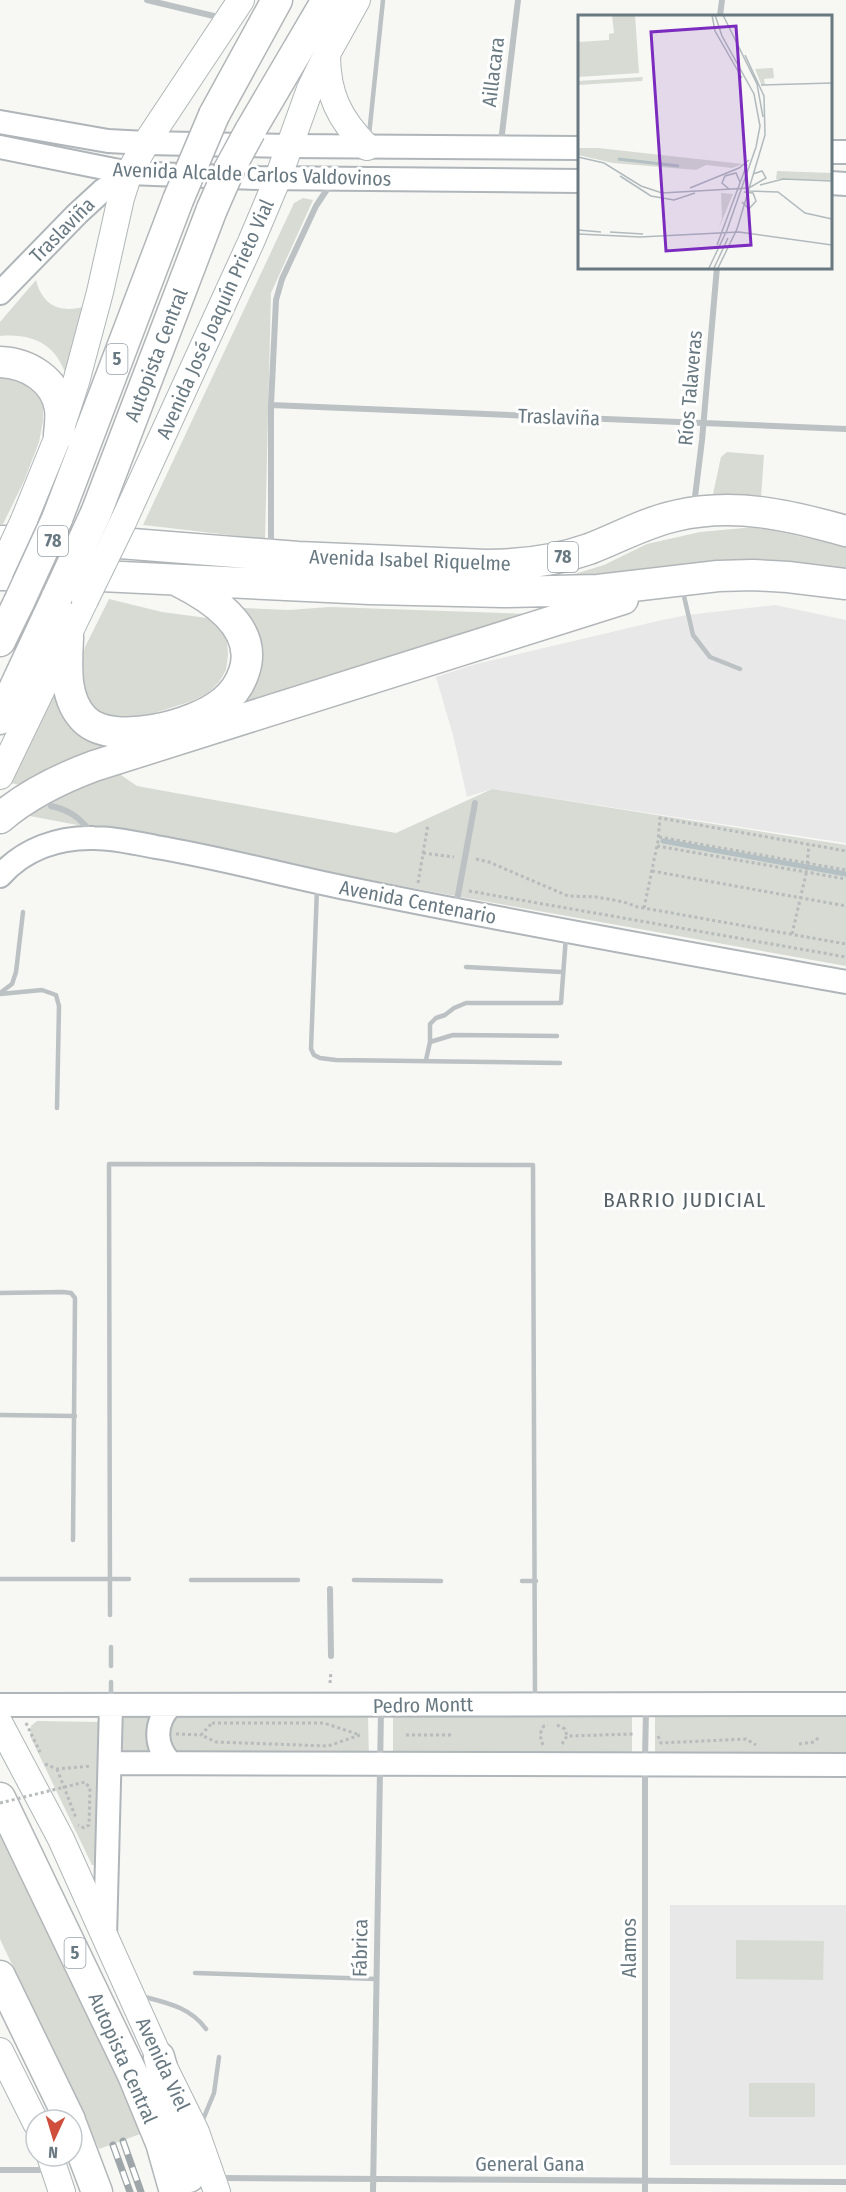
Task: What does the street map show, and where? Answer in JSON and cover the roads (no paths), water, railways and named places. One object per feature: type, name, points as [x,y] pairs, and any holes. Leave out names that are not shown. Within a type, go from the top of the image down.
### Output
[{"type":"highway","name":"Autopista Central","points":[[0,641],[57,519],[178,200],[214,115],[277,0]]},
{"type":"highway","name":"Autopista Central","points":[[0,719],[71,599],[110,517],[212,209],[230,168],[327,0]]},
{"type":"highway","points":[[0,362],[29,369],[48,384],[56,396],[60,411],[59,434]]},
{"type":"highway","name":"Avenida Isabel Riquelme","points":[[0,541],[127,543],[271,555],[486,565],[532,563],[572,554],[657,520],[693,512],[730,510],[768,512],[846,531]]},
{"type":"highway","name":"Avenida Isabel Riquelme","points":[[0,574],[502,592],[598,590],[753,575],[846,584]]},
{"type":"highway","points":[[68,637],[67,671],[73,700],[86,721],[99,729],[114,733],[141,732],[196,717],[214,709],[227,699],[243,676],[247,653],[243,636],[231,618],[217,605],[172,579]]},
{"type":"highway","points":[[0,818],[47,785],[94,766],[684,580]]},
{"type":"highway","name":"Autopista Central","points":[[0,1798],[133,2075],[161,2144],[175,2192]]},
{"type":"highway","points":[[0,1977],[63,2108]]},
{"type":"highway","points":[[159,2057],[183,2144],[207,2187]]},
{"type":"highway","points":[[84,2158],[97,2192]]},
{"type":"main road","name":"Avenida José Joaquín Prieto Vial","points":[[110,517],[251,242],[327,54],[357,0]]},
{"type":"main road","points":[[0,574],[59,434],[89,338],[119,206],[129,173],[146,143],[235,10]]},
{"type":"main road","points":[[327,54],[328,79],[337,108],[346,123],[367,147]]},
{"type":"main road","points":[[0,776],[68,637],[71,599]]},
{"type":"main road","name":"Avenida Viel","points":[[0,1724],[61,1839],[159,2057],[196,2132],[207,2187]]},
{"type":"main road","points":[[0,2051],[28,2108]]},
{"type":"street","points":[[147,0],[235,10]]},
{"type":"street","name":"Aillacara","points":[[500,147],[518,0]]},
{"type":"street","points":[[720,15],[722,0]]},
{"type":"street","name":"Avenida Alcalde Carlos Valdovinos","points":[[0,123],[108,141],[146,143],[578,148]]},
{"type":"street","name":"Avenida Alcalde Carlos Valdovinos","points":[[0,147],[129,173],[334,179],[578,181]]},
{"type":"street","points":[[545,181],[546,148]]},
{"type":"street","name":"Traslaviña","points":[[0,293],[77,214],[102,191],[129,173]]},
{"type":"street","points":[[271,555],[271,405],[276,300],[282,279],[316,206],[334,179]]},
{"type":"street","points":[[831,183],[846,184]]},
{"type":"street","name":"Ríos Talaveras","points":[[693,512],[717,268]]},
{"type":"street","name":"Traslaviña","points":[[271,405],[846,429]]},
{"type":"street","points":[[456,910],[475,803]]},
{"type":"street","points":[[51,806],[70,812],[77,817],[94,838]]},
{"type":"street","name":"Avenida Centenario","points":[[0,876],[23,856],[56,841],[94,838],[182,851],[317,883],[846,982]]},
{"type":"street","points":[[330,1589],[331,1656]]},
{"type":"street","name":"Alamos","points":[[645,2192],[646,1704]]},
{"type":"street","name":"Pedro Montt","points":[[0,1705],[846,1704]]},
{"type":"street","name":"Avenida Viel","points":[[105,1938],[111,1705]]},
{"type":"street","points":[[171,1705],[160,1722],[158,1737],[161,1750],[171,1763]]},
{"type":"street","name":"Fábrica","points":[[373,2192],[381,1705]]},
{"type":"street","points":[[110,1763],[380,1764],[545,1752],[645,1765],[846,1765]]},
{"type":"street","points":[[0,2170],[56,2173]]},
{"type":"street","name":"General Gana","points":[[207,2187],[373,2179],[846,2182]]},
{"type":"lane","points":[[367,147],[373,109],[383,0]]},
{"type":"lane","points":[[684,580],[683,594],[693,635],[710,657],[740,669]]},
{"type":"lane","points":[[317,883],[311,1049],[314,1055],[336,1060],[560,1063]]},
{"type":"lane","points":[[0,994],[12,984],[16,972],[23,912]]},
{"type":"lane","points":[[426,1060],[430,1042],[430,1024],[454,1008],[466,1003],[561,1003],[567,930]]},
{"type":"lane","points":[[466,967],[562,972]]},
{"type":"lane","points":[[0,994],[42,990],[56,994],[59,1006],[57,1108]]},
{"type":"lane","points":[[430,1042],[453,1035],[558,1036]]},
{"type":"lane","points":[[110,1614],[109,1164],[533,1164],[535,1704]]},
{"type":"lane","points":[[0,1293],[63,1292],[71,1293],[75,1298],[73,1540]]},
{"type":"lane","points":[[0,1415],[75,1416]]},
{"type":"lane","points":[[0,1579],[129,1579]]},
{"type":"lane","points":[[191,1580],[298,1580]]},
{"type":"lane","points":[[354,1580],[441,1581]]},
{"type":"lane","points":[[522,1581],[536,1581]]},
{"type":"lane","points":[[111,1647],[111,1666]]},
{"type":"lane","points":[[111,1682],[111,1705]]},
{"type":"lane","points":[[195,1973],[376,1979]]},
{"type":"lane","points":[[130,1993],[185,2009],[194,2015],[206,2029]]},
{"type":"lane","points":[[196,2132],[214,2093],[219,2057]]},
{"type":"waterway","points":[[663,841],[846,874]]},
{"type":"railway","points":[[123,2141],[141,2192]]},
{"type":"railway","points":[[113,2145],[130,2192]]},
{"type":"district","name":"BARRIO JUDICIAL","points":[[685,1200]]}]
